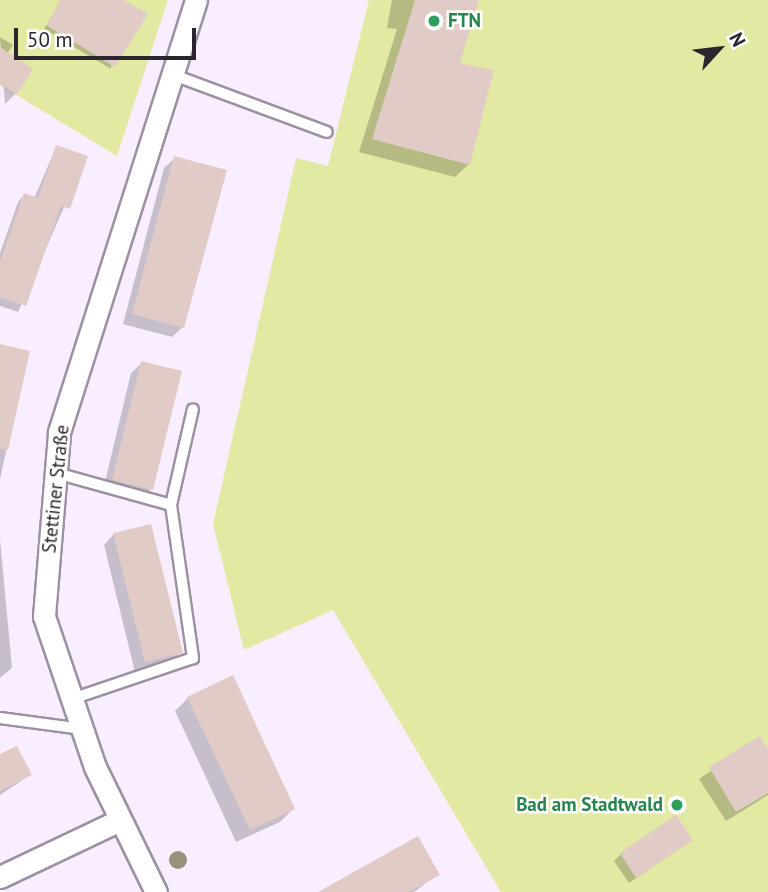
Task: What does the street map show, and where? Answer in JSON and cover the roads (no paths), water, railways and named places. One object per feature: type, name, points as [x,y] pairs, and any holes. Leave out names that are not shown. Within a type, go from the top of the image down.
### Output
[{"type":"street","name":"Stettiner Straße","points":[[156,892],[118,821],[82,729],[44,616],[59,432],[195,0]]},
{"type":"street","points":[[0,877],[118,821]]},
{"type":"lane","points":[[171,74],[327,132]]},
{"type":"lane","points":[[72,698],[193,658],[171,505],[193,409]]},
{"type":"lane","points":[[56,473],[171,505]]},
{"type":"lane","points":[[0,718],[82,729]]},
{"type":"place","name":"FTN","points":[[434,21]]},
{"type":"place","name":"Bad am Stadtwald","points":[[677,805]]}]
